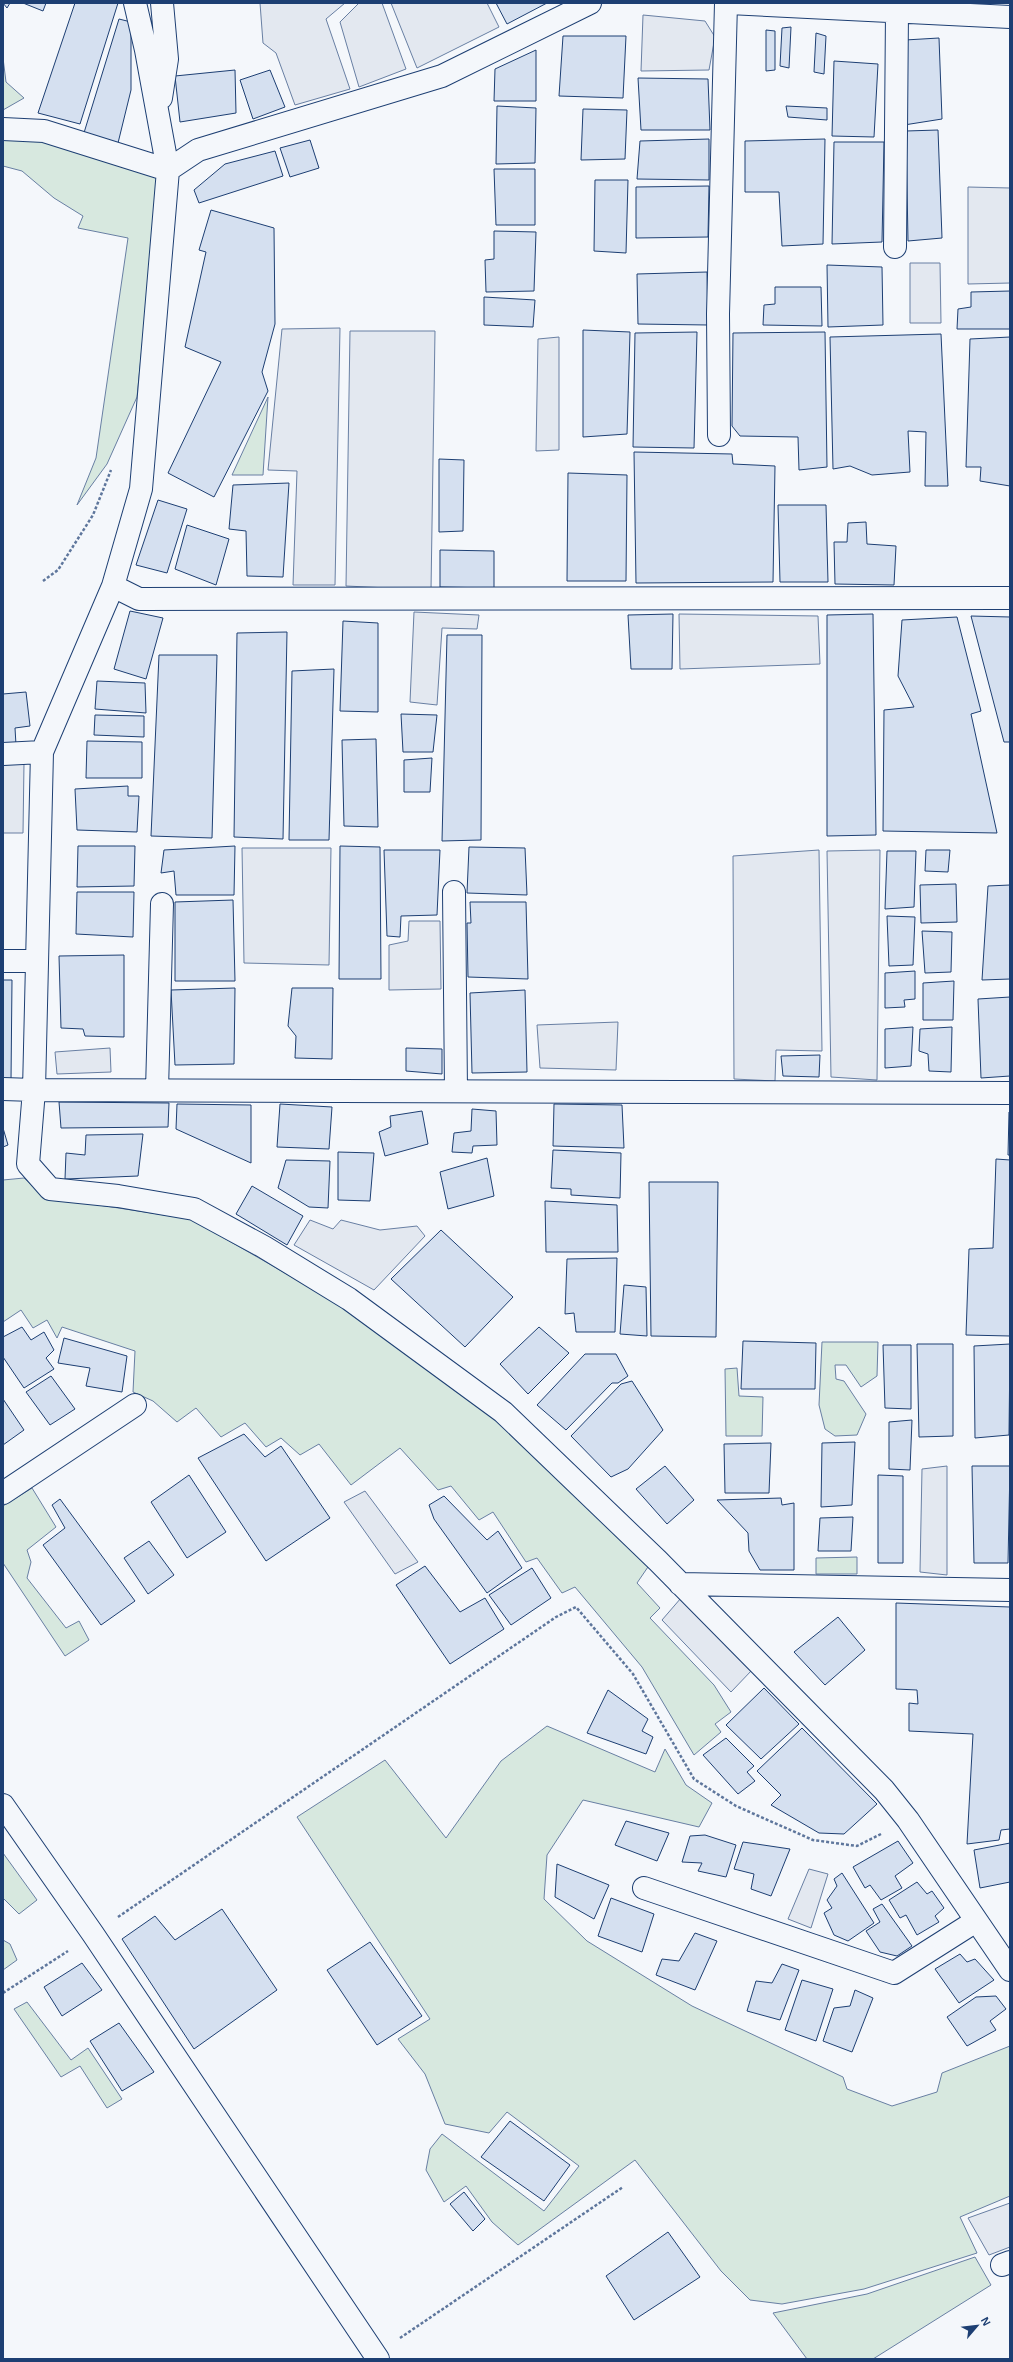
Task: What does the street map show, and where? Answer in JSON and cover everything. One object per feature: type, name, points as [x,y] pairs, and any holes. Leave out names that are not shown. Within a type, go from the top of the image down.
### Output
[{"type":"street","points":[[135,3],[159,117],[168,170],[141,489],[112,586],[42,752],[34,1090],[28,1164],[50,1189],[118,1196],[194,1209],[264,1247],[349,1299],[503,1412],[680,1584],[884,1790],[908,1820],[1010,1970]]},
{"type":"street","points":[[159,117],[167,59],[162,3]]},
{"type":"street","points":[[168,170],[198,150],[442,76],[590,3]]},
{"type":"street","points":[[719,435],[718,314],[727,3],[1010,17]]},
{"type":"street","points":[[895,247],[897,12]]},
{"type":"street","points":[[3,129],[44,131],[168,170]]},
{"type":"street","points":[[112,586],[139,599],[1010,598]]},
{"type":"street","points":[[3,754],[42,752]]},
{"type":"street","points":[[454,892],[456,1091]]},
{"type":"street","points":[[157,1090],[162,904]]},
{"type":"street","points":[[3,961],[36,961]]},
{"type":"street","points":[[3,1088],[34,1090],[1010,1093]]},
{"type":"street","points":[[3,1493],[135,1405]]},
{"type":"street","points":[[680,1584],[1010,1590]]},
{"type":"street","points":[[3,1805],[94,1934],[377,2357]]},
{"type":"street","points":[[644,1888],[894,1973],[976,1921]]},
{"type":"path","points":[[43,581],[58,570],[93,515],[113,465]]},
{"type":"path","points":[[3,1994],[94,1934],[556,1617],[576,1607],[633,1674],[694,1779],[736,1806],[813,1840],[857,1846],[908,1820]]},
{"type":"path","points":[[377,2357],[623,2187]]},
{"type":"shaded area","points":[[260,3],[345,3],[326,19],[350,89],[295,105],[276,53],[263,43]]},
{"type":"shaded area","points":[[359,3],[382,3],[406,69],[359,87],[340,22]]},
{"type":"shaded area","points":[[391,3],[487,3],[499,27],[417,68]]},
{"type":"shaded area","points":[[643,15],[705,21],[715,37],[709,70],[641,71]]},
{"type":"shaded area","points":[[3,58],[6,82],[24,98],[3,110]]},
{"type":"shaded area","points":[[3,137],[42,139],[159,177],[137,397],[107,464],[77,505],[96,458],[128,238],[78,228],[83,216],[54,198],[22,171],[3,166]]},
{"type":"shaded area","points":[[968,187],[1010,188],[1010,283],[968,284]]},
{"type":"shaded area","points":[[910,263],[940,263],[941,323],[910,323]]},
{"type":"shaded area","points":[[340,328],[335,585],[293,585],[297,471],[268,470],[282,329]]},
{"type":"shaded area","points":[[350,331],[435,331],[431,590],[346,586]]},
{"type":"shaded area","points":[[559,337],[559,450],[536,451],[538,339]]},
{"type":"shaded area","points":[[268,397],[263,475],[232,475]]},
{"type":"shaded area","points":[[414,612],[479,615],[477,629],[442,628],[437,705],[410,702]]},
{"type":"shaded area","points":[[679,614],[818,616],[820,664],[680,669]]},
{"type":"shaded area","points":[[24,763],[23,833],[3,833],[3,765]]},
{"type":"shaded area","points":[[242,848],[331,848],[329,965],[244,963]]},
{"type":"shaded area","points":[[819,850],[822,1051],[776,1050],[775,1081],[734,1079],[733,856]]},
{"type":"shaded area","points":[[880,850],[877,1080],[831,1077],[827,851]]},
{"type":"shaded area","points":[[409,921],[440,921],[441,989],[389,990],[389,945],[408,941]]},
{"type":"shaded area","points":[[618,1022],[616,1070],[540,1068],[537,1025]]},
{"type":"shaded area","points":[[110,1048],[111,1072],[57,1074],[55,1052]]},
{"type":"shaded area","points":[[24,1178],[46,1197],[191,1219],[346,1308],[509,1429],[650,1564],[637,1583],[660,1608],[650,1618],[714,1685],[731,1712],[715,1724],[721,1732],[694,1755],[642,1667],[575,1587],[562,1593],[537,1558],[526,1562],[493,1512],[479,1520],[451,1486],[438,1490],[400,1448],[351,1485],[319,1444],[300,1455],[281,1438],[266,1447],[245,1423],[221,1437],[196,1408],[177,1422],[153,1401],[133,1392],[135,1351],[62,1327],[57,1338],[47,1320],[33,1328],[21,1310],[3,1322],[3,1180]]},
{"type":"shaded area","points":[[310,1220],[333,1229],[341,1220],[380,1230],[417,1226],[425,1236],[374,1290],[294,1245]]},
{"type":"shaded area","points":[[822,1342],[878,1342],[877,1376],[861,1387],[846,1365],[835,1365],[836,1379],[844,1381],[866,1414],[857,1435],[835,1436],[825,1429],[819,1405]]},
{"type":"shaded area","points":[[737,1368],[739,1396],[763,1397],[762,1436],[726,1436],[725,1369]]},
{"type":"shaded area","points":[[947,1466],[947,1575],[920,1572],[922,1469]]},
{"type":"shaded area","points":[[32,1488],[56,1527],[27,1550],[31,1562],[27,1578],[66,1628],[79,1621],[89,1640],[65,1656],[3,1563],[3,1506]]},
{"type":"shaded area","points":[[365,1491],[418,1562],[395,1574],[344,1502]]},
{"type":"shaded area","points":[[857,1557],[857,1574],[816,1574],[816,1558]]},
{"type":"shaded area","points":[[681,1598],[752,1670],[731,1692],[662,1620]]},
{"type":"shaded area","points":[[547,1726],[655,1772],[665,1749],[686,1785],[712,1803],[699,1827],[583,1800],[547,1855],[544,1899],[587,1941],[692,2006],[843,2077],[847,2089],[892,2106],[937,2092],[942,2073],[1010,2046],[1010,2196],[960,2217],[977,2253],[864,2289],[782,2304],[750,2300],[721,2271],[635,2160],[518,2245],[492,2222],[466,2186],[444,2202],[426,2170],[430,2149],[442,2134],[544,2211],[579,2166],[507,2112],[489,2133],[445,2124],[425,2074],[398,2039],[430,2019],[297,1817],[385,1760],[446,1838],[501,1761]]},
{"type":"shaded area","points":[[3,1853],[37,1900],[19,1914],[3,1898]]},
{"type":"shaded area","points":[[809,1869],[828,1874],[811,1928],[788,1919]]},
{"type":"shaded area","points":[[3,1940],[10,1944],[17,1960],[3,1970]]},
{"type":"shaded area","points":[[27,2002],[71,2060],[88,2048],[122,2099],[107,2108],[80,2066],[61,2077],[14,2009]]},
{"type":"shaded area","points":[[1010,2203],[1010,2247],[989,2255],[968,2218]]},
{"type":"shaded area","points":[[975,2257],[991,2285],[873,2359],[807,2359],[773,2313],[867,2294]]},
{"type":"building","points":[[3,3],[10,3],[7,8]]},
{"type":"building","points":[[23,3],[46,3],[43,11]]},
{"type":"building","points":[[75,3],[118,3],[80,124],[38,113]]},
{"type":"building","points":[[496,3],[547,3],[507,24]]},
{"type":"building","points":[[119,19],[131,22],[131,90],[118,143],[83,136]]},
{"type":"building","points":[[791,27],[789,68],[780,66],[782,28]]},
{"type":"building","points":[[766,30],[775,31],[775,70],[766,71]]},
{"type":"building","points":[[816,33],[826,36],[824,74],[814,72]]},
{"type":"building","points":[[563,36],[626,36],[623,98],[559,96]]},
{"type":"building","points":[[939,38],[942,119],[904,125],[905,40]]},
{"type":"building","points":[[536,50],[536,101],[494,101],[495,69]]},
{"type":"building","points":[[834,61],[878,64],[874,137],[832,136]]},
{"type":"building","points":[[235,70],[236,113],[180,122],[175,76]]},
{"type":"building","points":[[270,70],[285,107],[253,119],[240,80]]},
{"type":"building","points":[[638,78],[708,79],[710,130],[641,130]]},
{"type":"building","points":[[497,106],[536,108],[535,163],[496,164]]},
{"type":"building","points":[[786,106],[827,108],[827,120],[788,117]]},
{"type":"building","points":[[583,109],[627,110],[625,159],[581,160]]},
{"type":"building","points":[[938,130],[942,238],[908,241],[906,131]]},
{"type":"building","points":[[709,139],[709,180],[637,179],[640,141]]},
{"type":"building","points":[[825,139],[823,244],[782,246],[779,192],[745,192],[745,141]]},
{"type":"building","points":[[310,140],[319,168],[290,177],[280,148]]},
{"type":"building","points":[[834,142],[884,142],[882,242],[832,244]]},
{"type":"building","points":[[275,151],[283,176],[199,203],[194,190],[225,164]]},
{"type":"building","points":[[494,169],[535,169],[535,225],[496,225]]},
{"type":"building","points":[[595,180],[628,180],[626,253],[594,251]]},
{"type":"building","points":[[709,186],[708,237],[636,238],[636,187]]},
{"type":"building","points":[[211,210],[274,228],[275,324],[262,372],[268,391],[214,497],[168,473],[221,362],[185,347],[206,252],[199,250]]},
{"type":"building","points":[[494,231],[536,232],[534,291],[486,292],[485,260],[494,259]]},
{"type":"building","points":[[827,265],[882,267],[883,325],[828,327]]},
{"type":"building","points":[[707,272],[708,325],[638,324],[637,274]]},
{"type":"building","points":[[775,287],[821,287],[822,326],[763,325],[764,305],[775,304]]},
{"type":"building","points":[[1010,291],[1010,329],[957,329],[958,309],[971,307],[971,292]]},
{"type":"building","points":[[484,297],[535,300],[533,327],[484,325]]},
{"type":"building","points":[[583,330],[630,332],[627,434],[583,437]]},
{"type":"building","points":[[697,332],[694,448],[633,447],[635,333]]},
{"type":"building","points":[[825,332],[827,467],[799,470],[798,437],[740,436],[732,426],[733,333]]},
{"type":"building","points":[[941,334],[948,486],[925,486],[926,432],[908,431],[910,472],[872,475],[850,466],[833,469],[830,337]]},
{"type":"building","points":[[1010,337],[1010,486],[980,481],[981,467],[966,467],[970,339]]},
{"type":"building","points":[[634,452],[732,454],[733,464],[775,466],[773,582],[636,583]]},
{"type":"building","points":[[439,459],[464,460],[463,531],[439,532]]},
{"type":"building","points":[[568,473],[627,475],[626,581],[567,581]]},
{"type":"building","points":[[289,483],[283,577],[247,576],[246,531],[229,529],[233,485]]},
{"type":"building","points":[[158,500],[187,509],[167,573],[136,565]]},
{"type":"building","points":[[778,505],[826,505],[828,582],[780,582]]},
{"type":"building","points":[[866,522],[867,544],[896,546],[894,585],[835,584],[834,542],[847,542],[848,523]]},
{"type":"building","points":[[187,525],[229,539],[216,585],[175,569]]},
{"type":"building","points":[[440,550],[494,551],[494,588],[440,587]]},
{"type":"building","points":[[130,611],[163,618],[146,679],[114,669]]},
{"type":"building","points":[[673,614],[672,669],[631,669],[628,615]]},
{"type":"building","points":[[873,614],[876,835],[827,836],[827,615]]},
{"type":"building","points":[[971,616],[1010,617],[1010,742],[1004,742]]},
{"type":"building","points":[[957,617],[981,711],[971,714],[997,833],[883,831],[884,710],[914,707],[898,676],[902,620]]},
{"type":"building","points":[[343,621],[378,623],[378,712],[340,711]]},
{"type":"building","points":[[287,632],[283,839],[234,837],[237,633]]},
{"type":"building","points":[[447,635],[482,635],[481,840],[442,841]]},
{"type":"building","points":[[159,655],[217,655],[212,838],[151,836]]},
{"type":"building","points":[[334,669],[329,840],[289,840],[292,671]]},
{"type":"building","points":[[97,681],[145,683],[146,713],[95,709]]},
{"type":"building","points":[[26,692],[30,726],[15,728],[16,745],[3,746],[3,694]]},
{"type":"building","points":[[401,714],[437,715],[433,752],[403,752]]},
{"type":"building","points":[[95,715],[144,716],[144,737],[94,735]]},
{"type":"building","points":[[376,739],[378,827],[344,826],[342,740]]},
{"type":"building","points":[[87,741],[142,742],[142,778],[86,778]]},
{"type":"building","points":[[432,758],[430,792],[404,792],[404,760]]},
{"type":"building","points":[[128,786],[128,796],[139,796],[137,832],[77,830],[75,789]]},
{"type":"building","points":[[78,846],[135,846],[134,886],[77,887]]},
{"type":"building","points":[[235,846],[234,895],[176,895],[174,871],[161,873],[164,850]]},
{"type":"building","points":[[340,846],[380,847],[381,979],[339,979]]},
{"type":"building","points":[[469,847],[525,848],[527,895],[467,893]]},
{"type":"building","points":[[384,850],[440,850],[437,915],[401,916],[400,937],[387,936]]},
{"type":"building","points":[[926,850],[950,850],[948,872],[925,871]]},
{"type":"building","points":[[887,851],[916,851],[914,907],[885,909]]},
{"type":"building","points":[[956,884],[957,922],[921,923],[920,885]]},
{"type":"building","points":[[1010,885],[1010,979],[982,980],[988,886]]},
{"type":"building","points":[[77,892],[134,892],[133,937],[76,934]]},
{"type":"building","points":[[233,900],[235,981],[175,981],[175,902]]},
{"type":"building","points":[[470,902],[526,902],[528,979],[468,977],[467,923],[471,923]]},
{"type":"building","points":[[887,916],[915,917],[913,965],[889,966]]},
{"type":"building","points":[[922,931],[952,932],[951,972],[925,973]]},
{"type":"building","points":[[124,955],[124,1037],[85,1036],[83,1029],[61,1028],[59,956]]},
{"type":"building","points":[[915,971],[915,999],[904,1000],[905,1007],[885,1008],[885,973]]},
{"type":"building","points":[[3,980],[12,980],[11,1081],[3,1080]]},
{"type":"building","points":[[954,981],[953,1020],[923,1020],[923,983]]},
{"type":"building","points":[[235,988],[234,1064],[175,1065],[171,990]]},
{"type":"building","points":[[292,988],[333,988],[332,1059],[295,1058],[296,1036],[288,1026]]},
{"type":"building","points":[[525,990],[527,1072],[472,1073],[470,993]]},
{"type":"building","points":[[1010,997],[1010,1076],[981,1078],[978,999]]},
{"type":"building","points":[[913,1027],[911,1066],[885,1068],[885,1029]]},
{"type":"building","points":[[952,1027],[951,1072],[929,1071],[928,1054],[919,1051],[920,1029]]},
{"type":"building","points":[[406,1048],[442,1049],[442,1074],[406,1071]]},
{"type":"building","points":[[820,1055],[819,1077],[783,1076],[781,1056]]},
{"type":"building","points":[[59,1102],[169,1103],[168,1127],[61,1128]]},
{"type":"building","points":[[177,1104],[251,1105],[251,1163],[176,1129]]},
{"type":"building","points":[[280,1104],[332,1107],[329,1149],[277,1147]]},
{"type":"building","points":[[554,1104],[622,1105],[624,1148],[553,1146]]},
{"type":"building","points":[[472,1109],[496,1111],[497,1145],[473,1146],[472,1153],[452,1152],[454,1133],[471,1131]]},
{"type":"building","points":[[422,1111],[428,1144],[385,1156],[379,1132],[391,1127],[390,1116]]},
{"type":"building","points":[[1009,1112],[1010,1155],[1008,1155]]},
{"type":"building","points":[[3,1128],[8,1145],[3,1147]]},
{"type":"building","points":[[143,1134],[138,1176],[65,1179],[66,1153],[85,1155],[86,1135]]},
{"type":"building","points":[[553,1150],[621,1153],[620,1198],[571,1195],[571,1189],[551,1188]]},
{"type":"building","points":[[338,1152],[374,1153],[370,1201],[338,1200]]},
{"type":"building","points":[[487,1158],[494,1196],[448,1209],[440,1172]]},
{"type":"building","points":[[996,1159],[1010,1160],[1010,1336],[966,1335],[969,1249],[993,1248]]},
{"type":"building","points":[[286,1160],[330,1161],[328,1208],[309,1207],[278,1188]]},
{"type":"building","points":[[649,1182],[718,1182],[716,1337],[651,1336]]},
{"type":"building","points":[[252,1186],[303,1216],[287,1245],[236,1214]]},
{"type":"building","points":[[545,1201],[617,1205],[618,1252],[546,1252]]},
{"type":"building","points":[[441,1230],[513,1297],[465,1347],[391,1279]]},
{"type":"building","points":[[617,1258],[615,1332],[576,1332],[574,1313],[565,1314],[567,1259]]},
{"type":"building","points":[[624,1285],[646,1287],[647,1336],[620,1334]]},
{"type":"building","points":[[22,1327],[31,1340],[44,1332],[54,1350],[46,1358],[54,1369],[24,1388],[3,1357],[3,1337]]},
{"type":"building","points":[[539,1327],[569,1353],[528,1394],[500,1364]]},
{"type":"building","points":[[64,1338],[127,1356],[122,1392],[86,1386],[90,1368],[58,1363]]},
{"type":"building","points":[[743,1341],[816,1343],[815,1389],[741,1389]]},
{"type":"building","points":[[917,1344],[953,1344],[953,1436],[919,1437]]},
{"type":"building","points":[[1010,1344],[1009,1435],[975,1438],[974,1346]]},
{"type":"building","points":[[883,1345],[911,1345],[911,1409],[885,1408]]},
{"type":"building","points":[[585,1354],[616,1354],[628,1376],[618,1383],[612,1383],[566,1430],[537,1405]]},
{"type":"building","points":[[51,1376],[75,1409],[50,1425],[26,1392]]},
{"type":"building","points":[[632,1381],[663,1430],[628,1469],[611,1477],[571,1436],[621,1384]]},
{"type":"building","points":[[3,1399],[24,1430],[3,1445]]},
{"type":"building","points":[[912,1420],[910,1470],[889,1469],[889,1422]]},
{"type":"building","points":[[244,1434],[265,1457],[281,1446],[330,1518],[266,1561],[198,1458]]},
{"type":"building","points":[[855,1442],[852,1505],[821,1507],[822,1443]]},
{"type":"building","points":[[771,1443],[769,1493],[725,1493],[724,1444]]},
{"type":"building","points":[[665,1466],[694,1500],[667,1524],[636,1489]]},
{"type":"building","points":[[972,1466],[1010,1466],[1008,1563],[974,1563]]},
{"type":"building","points":[[189,1475],[226,1532],[187,1558],[151,1502]]},
{"type":"building","points":[[878,1475],[903,1476],[903,1563],[878,1563]]},
{"type":"building","points":[[444,1496],[487,1540],[498,1531],[522,1568],[487,1593],[434,1519],[429,1505]]},
{"type":"building","points":[[781,1498],[782,1505],[794,1503],[794,1570],[760,1570],[749,1551],[748,1533],[717,1500]]},
{"type":"building","points":[[60,1499],[135,1601],[101,1625],[43,1545],[65,1528],[52,1505]]},
{"type":"building","points":[[853,1517],[851,1551],[818,1551],[820,1518]]},
{"type":"building","points":[[149,1541],[174,1575],[148,1594],[124,1558]]},
{"type":"building","points":[[425,1566],[460,1612],[485,1598],[504,1629],[450,1664],[396,1585]]},
{"type":"building","points":[[532,1568],[551,1598],[511,1625],[489,1595]]},
{"type":"building","points":[[896,1603],[1010,1607],[1010,1829],[1001,1830],[999,1840],[967,1844],[973,1734],[909,1731],[909,1703],[918,1704],[917,1690],[896,1689]]},
{"type":"building","points":[[838,1617],[865,1650],[825,1685],[794,1652]]},
{"type":"building","points":[[764,1688],[799,1724],[761,1759],[726,1725]]},
{"type":"building","points":[[608,1690],[648,1719],[642,1731],[653,1737],[646,1754],[587,1733]]},
{"type":"building","points":[[802,1728],[877,1804],[844,1834],[819,1833],[771,1805],[781,1795],[757,1771]]},
{"type":"building","points":[[726,1738],[754,1766],[747,1772],[755,1781],[738,1794],[703,1755]]},
{"type":"building","points":[[626,1821],[669,1833],[657,1861],[615,1845]]},
{"type":"building","points":[[705,1835],[736,1845],[726,1877],[698,1871],[702,1863],[682,1862],[690,1836]]},
{"type":"building","points":[[898,1841],[913,1863],[895,1876],[902,1888],[881,1900],[870,1885],[865,1888],[853,1867]]},
{"type":"building","points":[[743,1842],[790,1849],[771,1896],[751,1889],[754,1874],[734,1869]]},
{"type":"building","points":[[1010,1843],[1010,1882],[980,1888],[974,1850]]},
{"type":"building","points":[[557,1864],[609,1885],[594,1919],[555,1897]]},
{"type":"building","points":[[842,1873],[874,1923],[848,1941],[834,1935],[824,1913],[832,1908],[827,1900],[837,1886],[834,1879]]},
{"type":"building","points":[[917,1882],[927,1894],[932,1891],[944,1908],[935,1916],[939,1922],[917,1935],[906,1915],[900,1918],[889,1900]]},
{"type":"building","points":[[611,1898],[654,1914],[642,1952],[598,1936]]},
{"type":"building","points":[[882,1904],[912,1946],[897,1956],[880,1952],[866,1931],[880,1922],[873,1909]]},
{"type":"building","points":[[222,1909],[277,1990],[194,2049],[122,1939],[155,1916],[175,1940]]},
{"type":"building","points":[[695,1933],[717,1941],[695,1990],[656,1975],[662,1959],[679,1961]]},
{"type":"building","points":[[370,1942],[422,2016],[377,2045],[327,1970]]},
{"type":"building","points":[[960,1954],[967,1962],[975,1959],[994,1980],[959,2003],[935,1969]]},
{"type":"building","points":[[82,1963],[102,1990],[62,2016],[44,1987]]},
{"type":"building","points":[[782,1964],[799,1970],[780,2020],[747,2011],[756,1981],[772,1983]]},
{"type":"building","points":[[802,1980],[833,1989],[816,2041],[785,2030]]},
{"type":"building","points":[[855,1990],[873,1998],[852,2052],[823,2041],[834,2008],[850,2006]]},
{"type":"building","points":[[996,1996],[1006,2009],[990,2021],[996,2030],[967,2046],[947,2017],[976,1997]]},
{"type":"building","points":[[119,2023],[154,2072],[122,2091],[90,2041]]},
{"type":"building","points":[[510,2121],[570,2165],[544,2201],[481,2157]]},
{"type":"building","points":[[464,2192],[485,2219],[473,2231],[450,2204]]},
{"type":"building","points":[[668,2232],[700,2277],[634,2320],[606,2276]]}]
